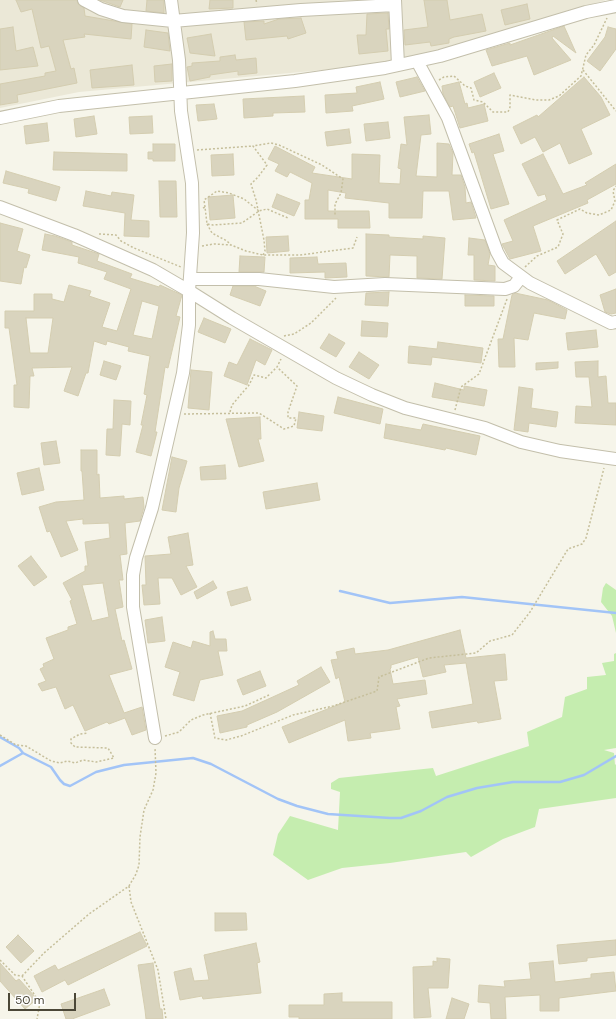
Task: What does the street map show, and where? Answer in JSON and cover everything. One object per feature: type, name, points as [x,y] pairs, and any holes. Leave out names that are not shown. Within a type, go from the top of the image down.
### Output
[{"type":"street","points":[[84,0],[101,9],[122,16],[173,21],[395,3],[398,65]]},
{"type":"street","points":[[155,738],[133,607],[133,575],[136,558],[152,508],[183,373],[190,325],[193,211],[190,166],[180,93],[179,60],[171,0]]},
{"type":"street","points":[[0,118],[59,106],[346,74],[398,65],[613,6]]},
{"type":"street","points":[[417,61],[448,118],[496,252],[503,263],[530,284],[611,323],[616,322]]},
{"type":"street","points":[[0,207],[74,235],[190,285],[232,318],[352,387],[405,408],[455,419],[542,447],[611,458]]},
{"type":"street","points":[[190,285],[259,279],[319,286],[385,284],[510,288],[514,286],[521,277]]},
{"type":"path","points":[[431,85],[444,77],[454,76],[465,86],[471,88],[474,100],[483,102],[493,112],[508,112],[510,108],[510,96],[536,100],[549,100],[559,96],[566,87],[577,80],[583,70],[586,55],[594,45],[613,6]]},
{"type":"path","points":[[583,70],[616,111]]},
{"type":"path","points":[[187,150],[253,146],[271,143],[279,145],[322,165],[343,179],[341,193],[335,204],[335,216]]},
{"type":"path","points":[[253,146],[267,165],[251,184],[259,211],[265,251],[263,255]]},
{"type":"path","points":[[521,277],[526,264],[537,256],[558,247],[563,234],[556,220],[580,209],[587,213],[599,215],[612,210],[615,201],[613,191],[616,186]]},
{"type":"path","points":[[230,245],[227,241],[212,233],[207,224],[204,200],[217,191],[229,192],[244,199],[259,211]]},
{"type":"path","points":[[193,211],[205,207]]},
{"type":"path","points":[[207,224],[242,223],[259,211],[267,209],[288,218]]},
{"type":"path","points":[[191,250],[214,244],[230,245],[263,255],[300,255],[353,248],[357,237]]},
{"type":"path","points":[[274,341],[280,336],[294,334],[311,323],[350,286]]},
{"type":"path","points":[[455,419],[460,387],[479,374],[506,306],[510,288]]},
{"type":"path","points":[[230,412],[232,405],[249,385],[254,375],[266,378],[276,367],[282,357]]},
{"type":"path","points":[[174,411],[187,414],[230,412],[233,414],[260,413],[284,429],[294,426],[296,418],[288,418],[288,412],[297,386],[276,367]]},
{"type":"path","points":[[210,714],[215,738],[226,740],[241,736],[293,716],[333,706],[376,691],[379,677],[429,658],[476,654],[490,641],[512,635],[530,612],[568,549],[582,544],[586,538],[611,458]]},
{"type":"path","points":[[22,976],[44,953],[89,914],[129,886],[136,874],[139,865],[140,837],[144,810],[153,790],[156,773],[155,738],[179,732],[191,720],[245,706],[269,695]]},
{"type":"path","points":[[0,735],[16,745],[26,746],[51,761],[60,763],[67,761],[75,763],[83,760],[96,762],[114,758],[108,748],[76,747],[71,743],[72,739],[80,734],[88,733]]},
{"type":"path","points":[[129,886],[131,902],[158,970],[166,1019]]},
{"type":"path","points":[[0,960],[11,972],[22,976],[40,1004],[37,1019]]},
{"type":"shaded area","points":[[0,0],[606,0],[390,64],[79,92],[0,108]]},
{"type":"green space","points":[[606,583],[616,590],[616,633],[612,616],[601,602],[603,588]]},
{"type":"green space","points":[[616,653],[616,748],[604,750],[614,753],[615,765],[616,764],[616,798],[539,809],[535,827],[503,839],[471,857],[466,852],[342,868],[308,880],[273,855],[278,834],[290,816],[338,830],[340,792],[331,789],[331,783],[339,778],[433,768],[436,776],[529,746],[527,732],[562,717],[565,697],[587,689],[587,677],[606,675],[602,663],[614,661],[614,654]]},
{"type":"building","points":[[16,0],[77,0],[78,4],[84,8],[85,16],[132,24],[131,39],[84,34],[85,37],[63,40],[71,69],[74,68],[77,83],[17,95],[18,102],[0,105],[0,84],[45,76],[45,73],[56,71],[49,46],[41,48],[32,9],[21,12]]},
{"type":"building","points":[[100,0],[123,0],[120,7]]},
{"type":"building","points":[[147,0],[164,0],[164,13],[146,11]]},
{"type":"building","points":[[210,0],[233,0],[233,8],[209,9]]},
{"type":"building","points":[[424,0],[447,0],[450,20],[482,14],[486,31],[454,37],[449,39],[449,43],[431,46],[430,42],[405,45],[404,30],[428,27]]},
{"type":"building","points":[[527,4],[530,19],[505,25],[501,10]]},
{"type":"building","points":[[388,13],[389,29],[386,29],[388,51],[359,54],[357,35],[366,35],[367,14]]},
{"type":"building","points":[[301,18],[306,33],[288,39],[287,36],[246,40],[244,22],[264,21],[264,24],[279,19]]},
{"type":"building","points":[[564,26],[576,53],[553,36],[552,38],[571,60],[534,75],[527,56],[492,66],[486,50],[510,43],[510,45]]},
{"type":"building","points":[[13,27],[16,51],[33,47],[38,66],[0,70],[0,29]]},
{"type":"building","points":[[608,27],[616,29],[616,49],[600,71],[587,61],[605,37]]},
{"type":"building","points":[[146,30],[168,33],[170,51],[144,47]]},
{"type":"building","points":[[211,34],[215,56],[190,53],[187,38]]},
{"type":"building","points":[[235,55],[236,60],[256,58],[257,73],[238,75],[238,71],[210,75],[210,77],[190,81],[187,67],[192,66],[192,63],[220,61],[220,57]]},
{"type":"building","points":[[172,64],[172,81],[155,82],[154,66]]},
{"type":"building","points":[[132,65],[134,85],[92,88],[90,70]]},
{"type":"building","points":[[494,73],[501,88],[480,97],[474,82]]},
{"type":"building","points":[[417,77],[425,91],[400,97],[396,82]]},
{"type":"building","points":[[584,77],[601,97],[610,115],[581,129],[592,154],[569,164],[560,143],[543,152],[535,137],[521,144],[513,127],[537,115],[538,117]]},
{"type":"building","points":[[380,82],[384,99],[352,106],[353,111],[326,113],[325,95],[357,93],[356,87]]},
{"type":"building","points":[[459,82],[465,104],[467,103],[468,108],[484,104],[488,121],[460,128],[453,106],[450,107],[443,94],[442,86]]},
{"type":"building","points":[[304,96],[305,112],[273,113],[273,116],[244,118],[243,99]]},
{"type":"building","points":[[214,104],[217,119],[198,121],[196,105]]},
{"type":"building","points":[[429,115],[431,134],[421,135],[416,176],[437,177],[437,143],[449,144],[453,153],[452,175],[461,175],[465,187],[466,203],[471,202],[476,218],[453,220],[449,191],[423,191],[422,218],[389,218],[389,203],[345,198],[346,193],[328,190],[328,211],[369,211],[370,228],[338,228],[338,219],[305,219],[305,200],[309,200],[312,183],[290,172],[287,177],[275,171],[279,164],[268,159],[275,146],[315,167],[312,173],[352,179],[352,154],[380,155],[379,183],[400,184],[401,169],[398,168],[401,144],[407,145],[404,117]]},
{"type":"building","points":[[94,116],[97,134],[76,137],[74,119]]},
{"type":"building","points":[[152,116],[153,133],[130,134],[129,117]]},
{"type":"building","points":[[388,122],[390,138],[366,141],[364,124]]},
{"type":"building","points":[[47,123],[49,141],[26,144],[24,126]]},
{"type":"building","points":[[349,129],[351,143],[327,146],[325,132]]},
{"type":"building","points":[[499,134],[504,151],[493,154],[509,204],[491,209],[474,152],[472,153],[469,144]]},
{"type":"building","points":[[153,144],[175,144],[175,161],[153,161],[153,159],[148,159],[148,152],[153,152]]},
{"type":"building","points":[[54,152],[127,154],[127,171],[53,170]]},
{"type":"building","points":[[233,154],[234,175],[212,176],[211,155]]},
{"type":"building","points":[[543,154],[563,194],[587,185],[585,183],[616,164],[616,184],[587,200],[588,203],[533,226],[541,251],[510,259],[502,244],[513,241],[504,220],[547,200],[545,194],[538,196],[522,164]]},
{"type":"building","points":[[6,171],[60,187],[56,201],[28,193],[29,189],[3,183]]},
{"type":"building","points":[[159,181],[176,181],[177,217],[160,217]]},
{"type":"building","points":[[86,191],[111,196],[112,192],[134,195],[131,220],[149,221],[149,237],[124,236],[125,213],[83,206]]},
{"type":"building","points":[[277,194],[300,203],[294,216],[272,207]]},
{"type":"building","points":[[233,195],[235,218],[210,220],[208,197]]},
{"type":"building","points":[[616,221],[616,272],[609,276],[596,254],[565,274],[557,261]]},
{"type":"building","points":[[0,223],[23,229],[17,251],[30,255],[26,268],[24,267],[21,284],[0,281]]},
{"type":"building","points":[[45,234],[55,236],[72,242],[72,245],[99,254],[97,261],[132,274],[130,278],[159,287],[160,285],[182,295],[176,316],[180,317],[168,368],[165,367],[155,432],[157,432],[151,456],[136,452],[143,425],[141,425],[147,395],[144,394],[150,356],[128,351],[129,347],[107,341],[106,345],[94,341],[88,373],[86,373],[78,396],[64,391],[72,367],[32,368],[34,376],[30,376],[29,408],[14,407],[14,385],[17,385],[9,328],[5,328],[5,311],[34,311],[34,294],[52,294],[52,299],[64,302],[69,285],[91,291],[89,296],[110,303],[102,327],[117,331],[131,289],[104,279],[107,272],[78,263],[79,257],[42,250]],"holes":[[[142,301],[159,306],[152,339],[133,335]],[[26,318],[53,318],[48,353],[30,353]]]},
{"type":"building","points":[[366,234],[423,239],[423,236],[445,238],[442,279],[417,278],[417,256],[390,255],[389,277],[366,276]]},
{"type":"building","points":[[288,236],[289,251],[267,253],[266,237]]},
{"type":"building","points":[[469,238],[485,240],[490,254],[488,265],[495,266],[495,281],[474,280],[474,255],[468,255]]},
{"type":"building","points":[[240,256],[265,257],[264,272],[239,272]]},
{"type":"building","points":[[317,257],[318,264],[346,263],[347,277],[325,278],[325,272],[290,273],[290,258]]},
{"type":"building","points":[[233,286],[254,286],[266,291],[260,306],[230,295]]},
{"type":"building","points":[[616,289],[616,313],[611,314],[605,312],[600,295]]},
{"type":"building","points":[[389,292],[388,306],[365,305],[366,293]]},
{"type":"building","points":[[515,293],[548,300],[567,310],[565,319],[534,313],[528,340],[514,338],[515,367],[499,367],[498,339],[503,339],[512,295]]},
{"type":"building","points":[[465,295],[494,296],[494,306],[465,306]]},
{"type":"building","points":[[204,318],[231,329],[225,343],[198,332]]},
{"type":"building","points":[[362,321],[388,323],[387,337],[361,336]]},
{"type":"building","points":[[596,330],[598,347],[568,350],[566,333]]},
{"type":"building","points":[[329,334],[345,343],[336,357],[320,348]]},
{"type":"building","points":[[250,339],[272,350],[265,365],[256,360],[247,385],[224,376],[229,362],[237,365]]},
{"type":"building","points":[[438,342],[483,348],[481,363],[432,357],[431,365],[408,363],[409,346],[437,349]]},
{"type":"building","points":[[359,352],[379,365],[369,379],[349,367]]},
{"type":"building","points":[[104,361],[121,366],[116,380],[100,375]]},
{"type":"building","points":[[598,361],[598,377],[606,376],[608,403],[616,403],[616,425],[575,423],[576,406],[592,407],[589,377],[576,377],[575,362]]},
{"type":"building","points":[[558,362],[558,368],[536,370],[536,363]]},
{"type":"building","points":[[191,370],[212,372],[209,410],[188,408]]},
{"type":"building","points":[[435,383],[464,390],[464,386],[487,390],[484,406],[432,397]]},
{"type":"building","points":[[519,387],[533,389],[531,408],[558,412],[556,427],[529,423],[528,432],[514,430]]},
{"type":"building","points":[[338,397],[383,409],[380,424],[334,413]]},
{"type":"building","points":[[114,400],[131,401],[130,425],[122,424],[120,456],[106,455],[107,429],[113,429]]},
{"type":"building","points":[[299,412],[324,416],[322,431],[297,428]]},
{"type":"building","points":[[260,417],[261,439],[258,439],[264,461],[239,467],[226,419]]},
{"type":"building","points":[[386,424],[421,430],[423,424],[480,436],[476,455],[446,448],[445,450],[384,438]]},
{"type":"building","points":[[56,441],[60,463],[44,465],[41,443]]},
{"type":"building","points":[[81,450],[97,450],[97,475],[99,474],[100,498],[124,496],[124,499],[143,497],[144,507],[140,521],[125,523],[127,554],[120,555],[123,580],[119,580],[123,607],[115,609],[122,641],[124,640],[132,669],[109,675],[124,713],[142,707],[146,730],[132,735],[125,718],[109,724],[107,722],[85,731],[73,705],[65,709],[56,687],[42,691],[38,684],[46,681],[40,669],[44,667],[43,664],[54,659],[46,638],[68,630],[68,627],[77,624],[70,601],[72,600],[63,583],[85,571],[85,566],[88,566],[85,542],[110,538],[109,523],[83,524],[83,519],[66,521],[78,550],[61,557],[50,531],[47,532],[39,507],[56,502],[84,500],[81,471]],"holes":[[[103,583],[109,617],[92,621],[82,585]]]},
{"type":"building","points":[[172,457],[187,461],[179,488],[176,512],[162,510]]},
{"type":"building","points":[[225,465],[226,479],[201,480],[200,467]]},
{"type":"building","points":[[39,468],[44,490],[22,495],[17,473]]},
{"type":"building","points":[[317,483],[320,500],[266,509],[263,492]]},
{"type":"building","points":[[188,533],[193,565],[186,566],[197,587],[181,595],[172,578],[158,578],[160,604],[144,605],[142,585],[146,585],[145,556],[171,554],[168,537]]},
{"type":"building","points":[[31,556],[47,577],[34,586],[18,566]]},
{"type":"building","points":[[213,581],[217,588],[197,599],[194,592]]},
{"type":"building","points":[[247,587],[251,600],[231,606],[227,592]]},
{"type":"building","points":[[162,617],[165,641],[148,643],[145,620]]},
{"type":"building","points":[[460,630],[466,658],[505,654],[507,680],[494,681],[501,719],[432,728],[429,712],[473,704],[466,663],[444,665],[446,672],[423,677],[418,657],[391,665],[390,669],[393,684],[425,680],[427,694],[397,699],[400,706],[396,707],[400,729],[370,733],[371,738],[348,741],[345,720],[289,743],[282,727],[345,702],[339,677],[336,679],[331,660],[338,659],[336,652],[354,648],[355,654],[388,650]]},
{"type":"building","points":[[213,631],[215,639],[226,639],[227,651],[218,651],[223,675],[200,680],[194,701],[173,695],[180,672],[165,667],[173,642],[191,648],[193,641],[210,646],[210,632]]},
{"type":"building","points":[[321,667],[330,682],[277,712],[247,725],[247,727],[220,733],[217,716],[242,711],[299,685],[297,681]]},
{"type":"building","points":[[260,671],[266,686],[243,695],[237,680]]},
{"type":"building","points":[[215,913],[246,913],[247,930],[215,931]]},
{"type":"building","points":[[140,932],[147,946],[68,985],[65,980],[42,992],[34,976],[55,965],[58,970]]},
{"type":"building","points":[[18,935],[34,951],[21,963],[6,947]]},
{"type":"building","points":[[616,940],[616,955],[587,958],[587,961],[559,964],[557,945]]},
{"type":"building","points":[[256,943],[260,962],[257,963],[261,993],[203,999],[202,996],[180,1000],[174,972],[191,968],[194,981],[209,980],[204,955]]},
{"type":"building","points":[[437,958],[450,959],[448,988],[428,988],[431,1017],[414,1018],[413,967],[433,966],[433,961],[437,962]]},
{"type":"building","points":[[553,961],[555,982],[591,978],[591,974],[614,972],[616,991],[559,998],[559,1011],[540,1011],[540,995],[505,997],[506,1019],[491,1019],[490,1003],[478,1002],[479,985],[505,987],[504,981],[531,979],[529,963]]},
{"type":"building","points":[[0,963],[16,981],[19,979],[37,999],[25,1009],[0,981]]},
{"type":"building","points":[[153,963],[163,1019],[146,1019],[138,965]]},
{"type":"building","points":[[104,989],[110,1005],[72,1019],[66,1019],[61,1004]]},
{"type":"building","points":[[342,993],[342,1002],[392,1002],[392,1019],[299,1019],[299,1017],[289,1017],[289,1005],[324,1005],[324,994]]},
{"type":"building","points":[[452,998],[469,1004],[464,1019],[446,1019]]},
{"type":"waterway","points":[[340,591],[390,603],[462,597],[616,613]]},
{"type":"waterway","points":[[0,737],[19,748],[23,753]]},
{"type":"waterway","points":[[0,766],[23,753],[51,767],[60,780],[64,784],[70,786],[96,772],[124,765],[193,758],[211,764],[278,799],[297,806],[328,814],[401,818],[421,811],[447,797],[477,788],[513,782],[560,782],[584,775],[616,756]]}]
